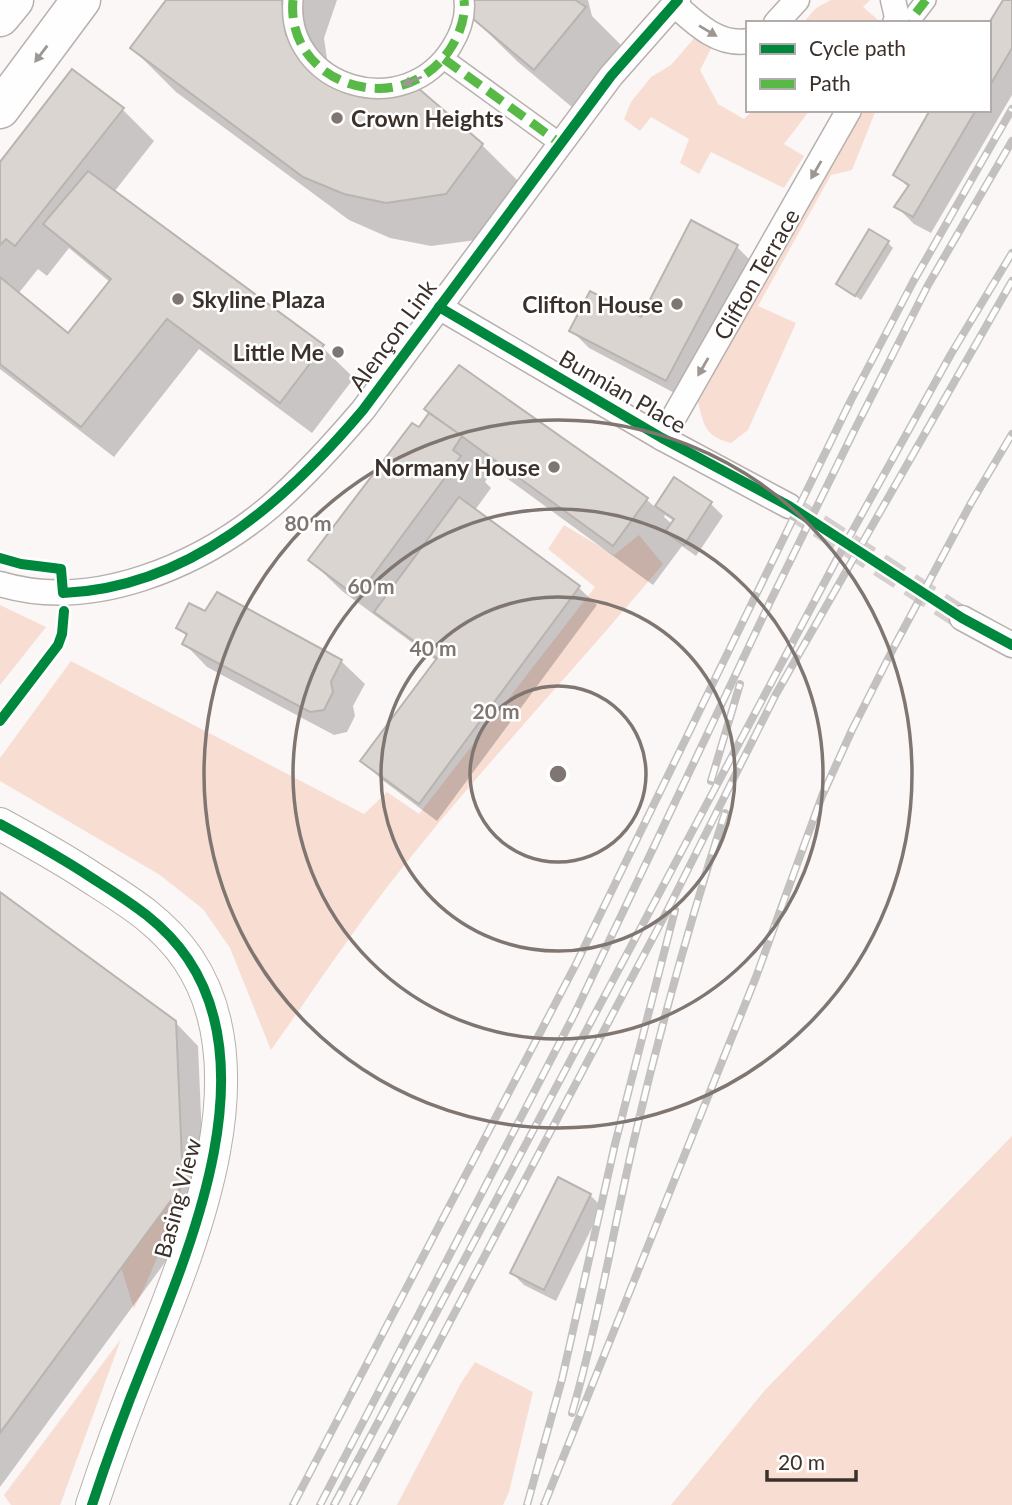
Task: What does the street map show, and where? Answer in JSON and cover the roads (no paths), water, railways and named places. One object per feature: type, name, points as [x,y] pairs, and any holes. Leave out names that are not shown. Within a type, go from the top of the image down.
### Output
[{"type":"main road","points":[[0,17],[14,0]]},
{"type":"main road","points":[[0,109],[81,0]]},
{"type":"street","points":[[292,0],[299,38],[315,62],[338,80],[366,89],[395,88],[422,78],[444,59],[459,34],[464,0]]},
{"type":"street","points":[[778,21],[796,0]]},
{"type":"street","points":[[894,0],[897,17],[913,12]]},
{"type":"street","points":[[676,2],[704,30],[721,39],[736,43],[746,41]]},
{"type":"street","name":"Alençon Link","points":[[0,584],[48,593],[92,591],[150,576],[207,549],[268,508],[327,452],[363,410],[611,76],[676,2]]},
{"type":"street","points":[[444,59],[561,144]]},
{"type":"street","name":"Clifton Terrace","points":[[662,438],[848,112]]},
{"type":"street","name":"Bunnian Place","points":[[439,307],[662,438],[789,506]]},
{"type":"street","points":[[962,618],[1012,645]]},
{"type":"street","points":[[986,631],[1012,630]]},
{"type":"street","name":"Basing View","points":[[0,824],[59,856],[126,899],[151,917],[169,935],[188,959],[210,1006],[222,1071],[220,1116],[206,1191],[168,1303],[92,1505]]},
{"type":"tunnel","points":[[789,506],[962,618]]},
{"type":"railway","points":[[293,1505],[576,964],[851,400],[913,282],[1012,109]]},
{"type":"railway","points":[[320,1505],[574,1015],[770,602],[928,285],[1012,141]]},
{"type":"railway","points":[[334,1505],[838,557],[951,354],[1012,253]]},
{"type":"railway","points":[[353,1505],[665,915],[776,694],[1012,281]]},
{"type":"railway","points":[[544,1505],[756,977],[822,796],[895,645],[971,503],[1012,434]]},
{"type":"railway","points":[[711,781],[740,684]]},
{"type":"railway","points":[[572,1413],[590,1345],[654,1057],[725,813]]},
{"type":"railway","points":[[527,1505],[562,1379],[615,1144],[675,910]]},
{"type":"place","name":"Crown Heights","points":[[337,118]]},
{"type":"place","name":"Skyline Plaza","points":[[178,299]]},
{"type":"place","name":"Clifton House","points":[[677,304]]},
{"type":"place","name":"Little Me","points":[[338,352]]},
{"type":"place","name":"Normany House","points":[[554,467]]}]
